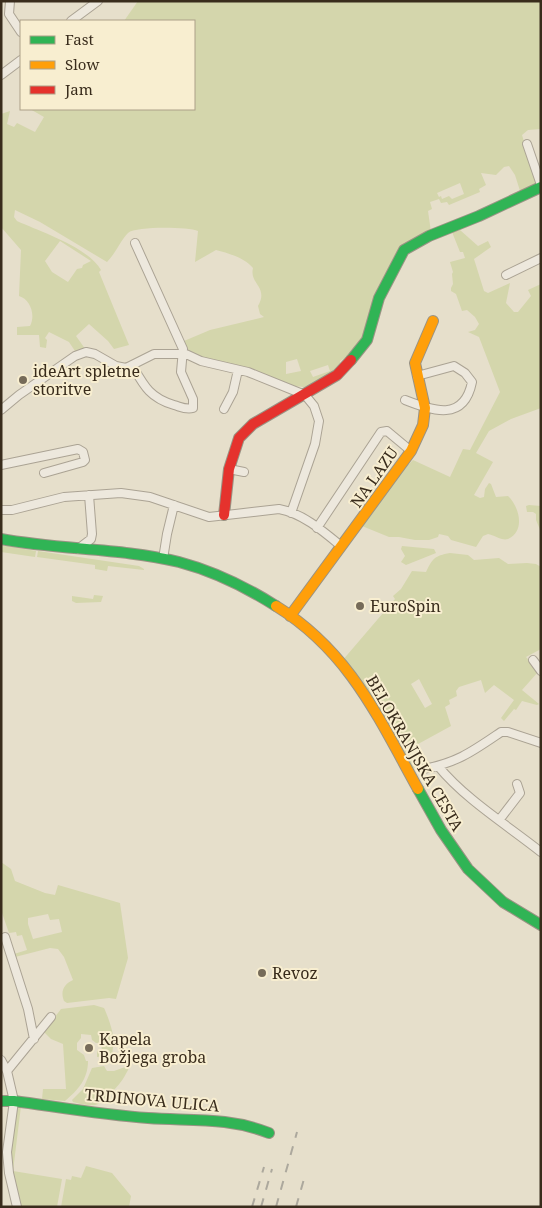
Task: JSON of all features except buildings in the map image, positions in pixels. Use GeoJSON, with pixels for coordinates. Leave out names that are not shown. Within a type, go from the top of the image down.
{"type":"FeatureCollection","features":[{"type":"Feature","properties":{"kind":"street"},"geometry":{"type":"LineString","coordinates":[[10,1],[9,14],[20,30]]}},
{"type":"Feature","properties":{"kind":"street"},"geometry":{"type":"LineString","coordinates":[[72,20],[98,1]]}},
{"type":"Feature","properties":{"kind":"street"},"geometry":{"type":"LineString","coordinates":[[1,75],[20,61]]}},
{"type":"Feature","properties":{"kind":"street"},"geometry":{"type":"LineString","coordinates":[[224,515],[229,469],[239,438],[253,424],[337,375],[367,340],[379,298],[404,250],[429,236],[479,216],[541,186],[527,144]]}},
{"type":"Feature","properties":{"kind":"street"},"geometry":{"type":"LineString","coordinates":[[132,365],[146,389],[154,396],[188,410],[193,408],[193,399],[181,372],[183,349],[180,340],[136,244]]}},
{"type":"Feature","properties":{"kind":"street"},"geometry":{"type":"LineString","coordinates":[[506,275],[541,258]]}},
{"type":"Feature","properties":{"kind":"street"},"geometry":{"type":"LineString","coordinates":[[411,451],[423,425],[425,408],[415,363],[434,321]]}},
{"type":"Feature","properties":{"kind":"street"},"geometry":{"type":"LineString","coordinates":[[1,410],[75,356],[86,352],[95,354],[116,366],[126,368],[154,354],[183,354],[191,355],[201,361],[248,372],[305,395],[314,406],[319,421],[314,444],[291,512]]}},
{"type":"Feature","properties":{"kind":"street"},"geometry":{"type":"LineString","coordinates":[[405,400],[439,411],[452,410],[466,399],[472,382],[465,373],[454,366],[417,376]]}},
{"type":"Feature","properties":{"kind":"street"},"geometry":{"type":"LineString","coordinates":[[224,409],[233,392],[238,370]]}},
{"type":"Feature","properties":{"kind":"street","name":"NA LAZU"},"geometry":{"type":"LineString","coordinates":[[290,616],[411,451],[387,431],[381,432],[317,528]]}},
{"type":"Feature","properties":{"kind":"street"},"geometry":{"type":"LineString","coordinates":[[1,465],[78,449],[83,452],[85,460],[83,462],[44,473]]}},
{"type":"Feature","properties":{"kind":"street"},"geometry":{"type":"LineString","coordinates":[[229,469],[244,472]]}},
{"type":"Feature","properties":{"kind":"street"},"geometry":{"type":"LineString","coordinates":[[1,510],[12,510],[64,497],[120,494],[150,497],[209,517],[272,509],[291,512],[317,528],[340,546]]}},
{"type":"Feature","properties":{"kind":"street"},"geometry":{"type":"LineString","coordinates":[[78,549],[91,539],[90,495]]}},
{"type":"Feature","properties":{"kind":"street"},"geometry":{"type":"LineString","coordinates":[[163,559],[174,505]]}},
{"type":"Feature","properties":{"kind":"street","name":"BELOKRANJSKA CESTA"},"geometry":{"type":"LineString","coordinates":[[1,539],[163,559],[187,565],[222,578],[290,616],[315,634],[353,676],[441,830],[468,869],[503,902],[541,925]]}},
{"type":"Feature","properties":{"kind":"street"},"geometry":{"type":"LineString","coordinates":[[533,660],[541,671]]}},
{"type":"Feature","properties":{"kind":"street"},"geometry":{"type":"LineString","coordinates":[[423,769],[464,757],[501,732],[508,732],[541,743]]}},
{"type":"Feature","properties":{"kind":"street"},"geometry":{"type":"LineString","coordinates":[[438,766],[452,782],[541,852]]}},
{"type":"Feature","properties":{"kind":"street"},"geometry":{"type":"LineString","coordinates":[[500,819],[520,793],[518,784]]}},
{"type":"Feature","properties":{"kind":"street"},"geometry":{"type":"LineString","coordinates":[[5,937],[28,1009],[34,1039]]}},
{"type":"Feature","properties":{"kind":"street"},"geometry":{"type":"LineString","coordinates":[[7,1071],[52,1017]]}},
{"type":"Feature","properties":{"kind":"street"},"geometry":{"type":"LineString","coordinates":[[1,1060],[7,1071],[14,1101],[7,1152],[9,1173],[17,1207]]}},
{"type":"Feature","properties":{"kind":"street","name":"TRDINOVA ULICA"},"geometry":{"type":"LineString","coordinates":[[1,1101],[14,1101],[147,1118],[204,1119],[251,1126],[269,1133]]}},
{"type":"Feature","properties":{"kind":"green space"},"geometry":{"type":"Polygon","coordinates":[[[138,1],[541,1],[541,129],[528,130],[522,135],[536,180],[535,184],[521,194],[515,175],[509,166],[504,167],[496,175],[481,173],[486,185],[479,189],[480,192],[449,205],[447,202],[441,203],[439,199],[430,202],[432,209],[428,211],[431,232],[416,238],[373,312],[357,351],[340,361],[340,369],[336,374],[306,387],[280,383],[226,367],[197,355],[187,348],[184,341],[210,330],[264,317],[260,314],[258,306],[261,294],[250,264],[236,256],[216,250],[195,262],[198,231],[162,228],[133,231],[125,236],[107,262],[40,222],[15,210],[14,217],[17,221],[75,247],[95,262],[101,270],[99,272],[129,345],[114,349],[89,324],[76,336],[86,350],[77,354],[69,342],[49,332],[45,338],[47,340],[46,348],[40,347],[39,335],[17,335],[17,327],[30,326],[32,312],[26,300],[19,296],[21,250],[1,227],[1,114],[10,111],[7,124],[14,127],[17,123],[35,132],[44,117],[32,110],[195,110],[195,20],[125,20],[138,1]],[[460,183],[437,193],[439,197],[441,196],[442,199],[449,196],[452,199],[464,194],[460,183]],[[60,241],[45,261],[52,272],[68,282],[77,269],[82,268],[83,265],[91,261],[60,241]],[[297,359],[286,362],[286,374],[301,371],[297,359]],[[328,365],[310,371],[313,377],[330,371],[328,365]]]}},
{"type":"Feature","properties":{"kind":"green space"},"geometry":{"type":"Polygon","coordinates":[[[460,230],[478,246],[488,241],[491,247],[474,259],[484,291],[488,293],[510,283],[506,303],[514,312],[518,312],[531,296],[528,290],[541,284],[541,408],[511,419],[489,431],[476,453],[493,462],[474,495],[480,498],[484,497],[485,489],[489,483],[491,484],[496,497],[508,496],[512,500],[518,512],[519,525],[514,535],[508,539],[488,534],[483,536],[476,547],[451,540],[448,536],[439,534],[438,537],[429,540],[415,540],[389,537],[362,526],[407,464],[413,460],[450,477],[463,449],[470,450],[500,392],[479,337],[468,332],[475,330],[479,324],[475,317],[467,310],[462,311],[456,294],[451,291],[453,272],[450,262],[465,258],[463,252],[460,252],[452,232],[460,230]]]}},
{"type":"Feature","properties":{"kind":"green space"},"geometry":{"type":"Polygon","coordinates":[[[526,506],[541,506],[541,532],[536,520],[536,514],[527,512],[526,506]]]}},
{"type":"Feature","properties":{"kind":"green space"},"geometry":{"type":"Polygon","coordinates":[[[1,545],[36,551],[35,557],[1,552],[1,545]]]}},
{"type":"Feature","properties":{"kind":"green space"},"geometry":{"type":"Polygon","coordinates":[[[402,546],[434,549],[436,553],[406,565],[401,562],[405,556],[401,549],[402,546]]]}},
{"type":"Feature","properties":{"kind":"green space"},"geometry":{"type":"Polygon","coordinates":[[[38,551],[139,566],[144,570],[108,566],[107,571],[95,569],[95,565],[37,557],[38,551]]]}},
{"type":"Feature","properties":{"kind":"green space"},"geometry":{"type":"Polygon","coordinates":[[[445,554],[468,555],[474,560],[499,558],[508,564],[527,563],[536,564],[541,567],[541,649],[526,657],[538,672],[522,690],[539,704],[522,701],[516,710],[514,709],[504,721],[501,718],[514,700],[494,685],[485,693],[481,680],[459,687],[456,691],[457,696],[449,700],[450,704],[445,707],[451,726],[409,749],[415,767],[410,771],[342,661],[395,599],[393,596],[401,589],[412,571],[426,572],[435,558],[445,554]],[[419,679],[411,684],[425,708],[432,704],[419,679]]]}},
{"type":"Feature","properties":{"kind":"green space"},"geometry":{"type":"Polygon","coordinates":[[[94,595],[103,596],[101,602],[76,603],[72,601],[72,596],[93,599],[94,595]]]}},
{"type":"Feature","properties":{"kind":"green space"},"geometry":{"type":"Polygon","coordinates":[[[1,862],[11,869],[15,881],[45,893],[55,895],[58,885],[120,903],[128,958],[116,999],[109,998],[67,1003],[64,1001],[62,994],[64,988],[73,980],[64,957],[58,949],[50,948],[15,957],[14,954],[27,950],[22,935],[17,936],[16,932],[9,933],[1,910],[1,862]],[[48,914],[28,918],[33,939],[62,932],[59,919],[50,920],[48,914]]]}},
{"type":"Feature","properties":{"kind":"green space"},"geometry":{"type":"Polygon","coordinates":[[[94,1005],[104,1008],[114,1039],[113,1055],[97,1057],[97,1051],[102,1050],[101,1043],[96,1043],[92,1040],[91,1035],[81,1034],[81,1038],[77,1043],[77,1050],[88,1061],[88,1067],[81,1084],[65,1101],[42,1099],[43,1089],[66,1089],[63,1044],[51,1039],[44,1032],[45,1030],[61,1009],[94,1005]]]}},
{"type":"Feature","properties":{"kind":"green space"},"geometry":{"type":"Polygon","coordinates":[[[104,1066],[107,1071],[114,1071],[128,1066],[129,1068],[119,1085],[100,1103],[87,1105],[73,1102],[72,1100],[83,1089],[92,1068],[104,1066]]]}},
{"type":"Feature","properties":{"kind":"green space"},"geometry":{"type":"Polygon","coordinates":[[[15,1106],[21,1106],[13,1171],[62,1179],[57,1207],[19,1207],[12,1180],[6,1177],[4,1158],[15,1106]]]}},
{"type":"Feature","properties":{"kind":"green space"},"geometry":{"type":"Polygon","coordinates":[[[86,1166],[112,1173],[131,1196],[129,1207],[61,1207],[66,1179],[71,1180],[72,1176],[81,1178],[86,1166]]]}},
{"type":"Feature","properties":{"kind":"railway"},"geometry":{"type":"LineString","coordinates":[[276,1207],[297,1132]]}},
{"type":"Feature","properties":{"kind":"railway"},"geometry":{"type":"LineString","coordinates":[[252,1207],[264,1167]]}},
{"type":"Feature","properties":{"kind":"railway"},"geometry":{"type":"LineString","coordinates":[[261,1207],[272,1169]]}},
{"type":"Feature","properties":{"kind":"railway"},"geometry":{"type":"LineString","coordinates":[[296,1207],[304,1179]]}},
{"type":"Feature","properties":{"kind":"traffic: fast"},"geometry":{"type":"LineString","coordinates":[[351,360],[367,340],[379,298],[404,250],[429,236],[479,216],[541,187]]}},
{"type":"Feature","properties":{"kind":"traffic: fast"},"geometry":{"type":"LineString","coordinates":[[1,539],[23,543],[113,551],[179,562],[229,580],[276,606]]}},
{"type":"Feature","properties":{"kind":"traffic: fast"},"geometry":{"type":"LineString","coordinates":[[418,789],[441,830],[468,869],[503,902],[541,925]]}},
{"type":"Feature","properties":{"kind":"traffic: fast"},"geometry":{"type":"LineString","coordinates":[[1,1101],[14,1101],[131,1117],[224,1122],[239,1124],[269,1133]]}},
{"type":"Feature","properties":{"kind":"traffic: slow"},"geometry":{"type":"LineString","coordinates":[[290,616],[411,451],[423,425],[425,408],[415,363],[433,321]]}},
{"type":"Feature","properties":{"kind":"traffic: slow"},"geometry":{"type":"LineString","coordinates":[[276,606],[323,643],[342,665],[375,711],[418,789]]}},
{"type":"Feature","properties":{"kind":"traffic: jam"},"geometry":{"type":"LineString","coordinates":[[224,515],[229,469],[239,438],[253,424],[337,375],[351,360]]}},
{"type":"Feature","properties":{"kind":"place","name":"ideArt spletne storitve"},"geometry":{"type":"Point","coordinates":[23,380]}},
{"type":"Feature","properties":{"kind":"place","name":"EuroSpin"},"geometry":{"type":"Point","coordinates":[360,606]}},
{"type":"Feature","properties":{"kind":"place","name":"Revoz"},"geometry":{"type":"Point","coordinates":[262,973]}},
{"type":"Feature","properties":{"kind":"place","name":"Kapela Božjega groba"},"geometry":{"type":"Point","coordinates":[89,1048]}}]}
